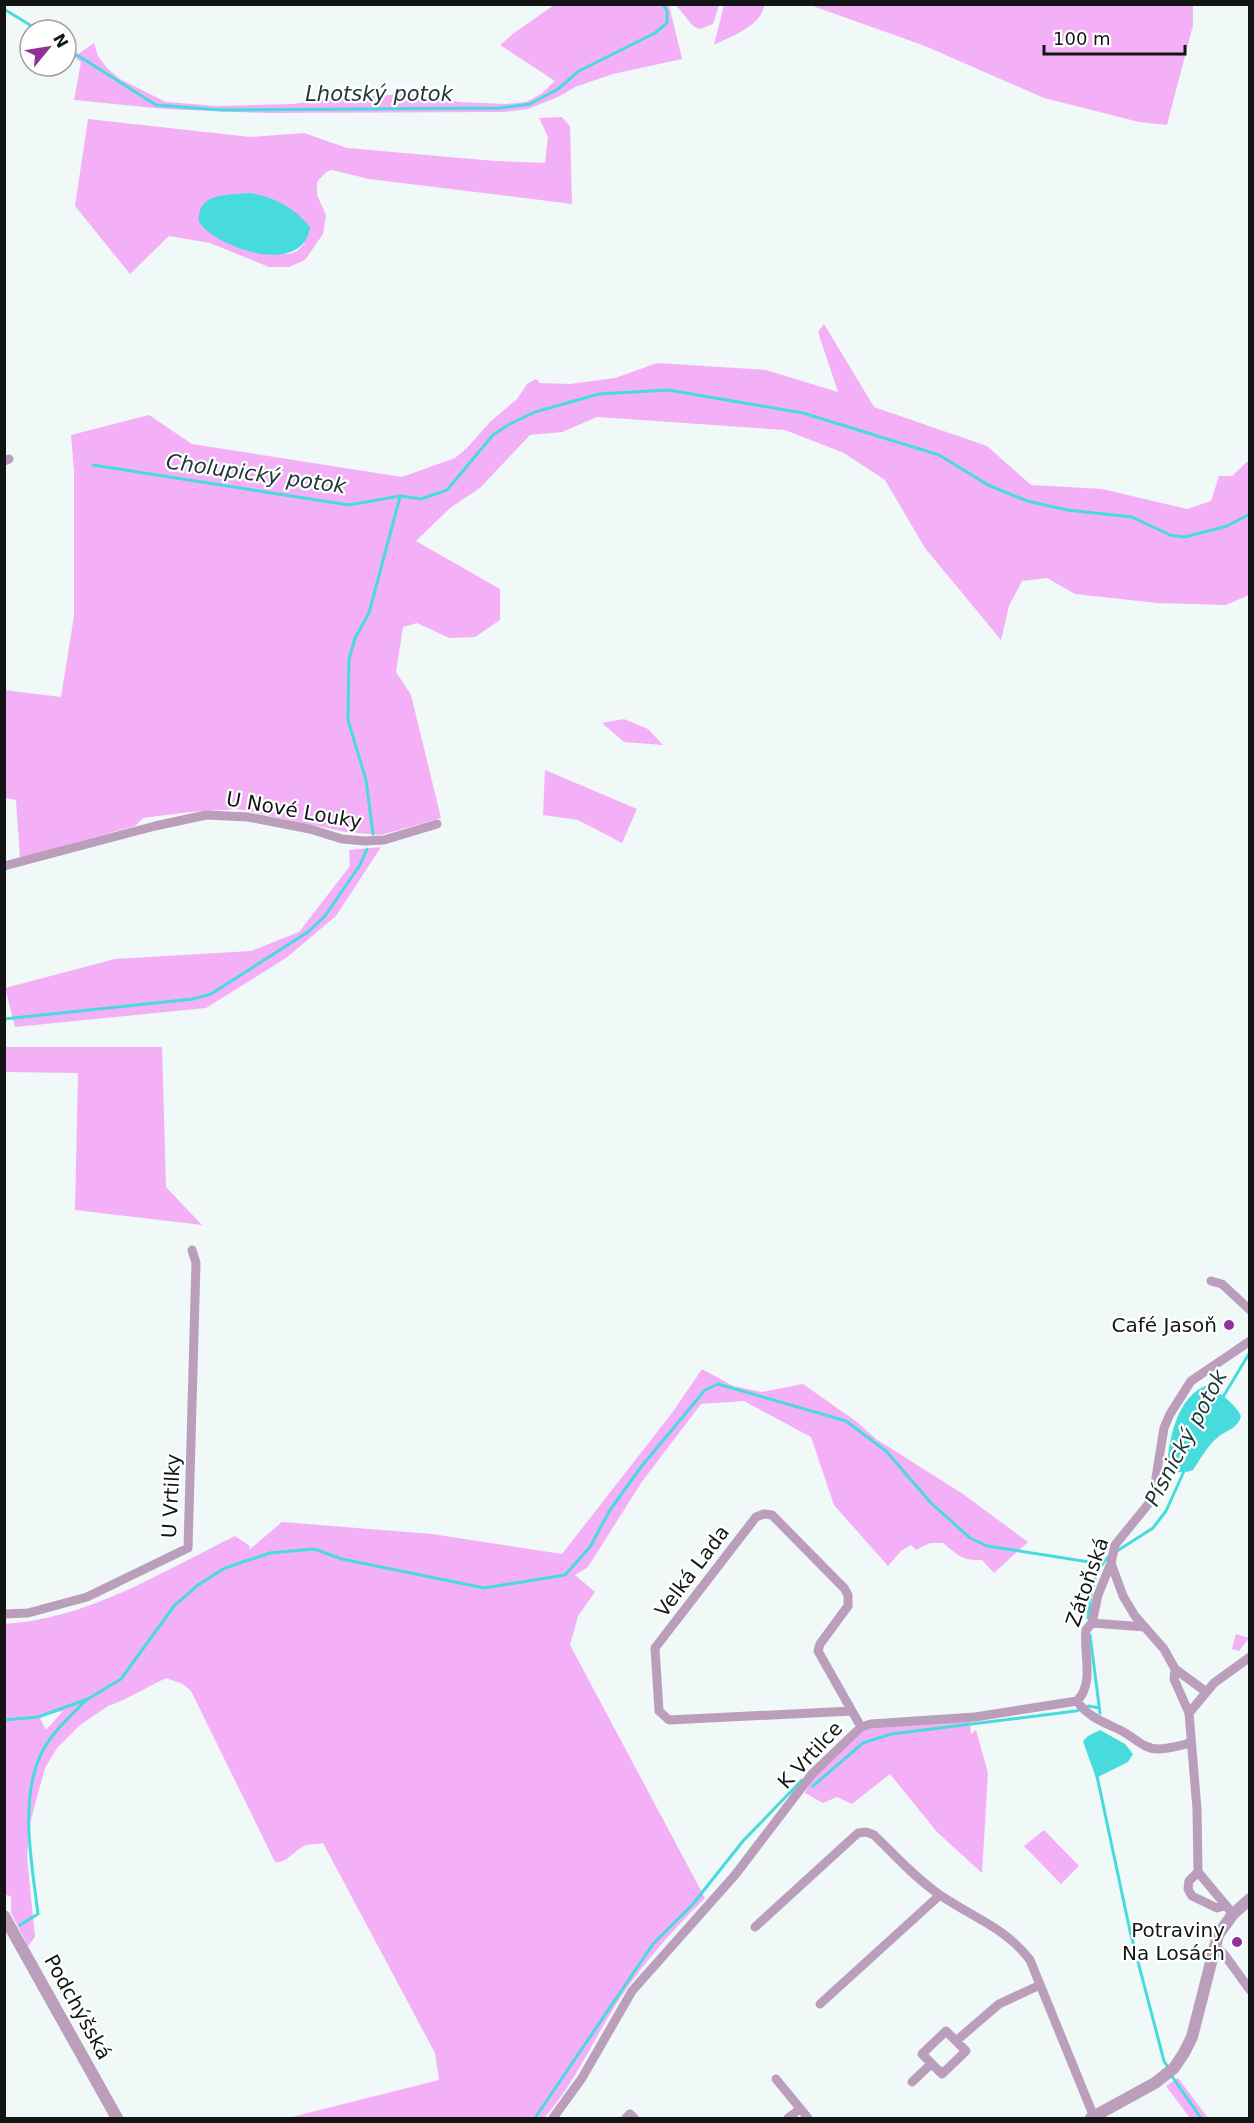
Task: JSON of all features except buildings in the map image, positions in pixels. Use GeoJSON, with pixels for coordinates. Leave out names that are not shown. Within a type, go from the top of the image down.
{"type":"FeatureCollection","features":[{"type":"Feature","properties":{"kind":"street","name":"U Nové Louky"},"geometry":{"type":"LineString","coordinates":[[4,866],[155,826],[206,815],[248,817],[342,839],[364,841],[384,840],[437,824]]}},
{"type":"Feature","properties":{"kind":"street","name":"U Vrtilky"},"geometry":{"type":"LineString","coordinates":[[4,1614],[28,1613],[87,1597],[188,1548],[196,1263],[192,1250]]}},
{"type":"Feature","properties":{"kind":"street"},"geometry":{"type":"LineString","coordinates":[[1211,1281],[1222,1284],[1250,1310]]}},
{"type":"Feature","properties":{"kind":"street","name":"Zátoňská"},"geometry":{"type":"LineString","coordinates":[[1081,1706],[1081,1697],[1086,1686],[1086,1630],[1092,1623],[1101,1586],[1123,1534],[1153,1496],[1164,1428],[1170,1414],[1191,1381],[1250,1341]]}},
{"type":"Feature","properties":{"kind":"street","name":"Velká Lada"},"geometry":{"type":"LineString","coordinates":[[852,1711],[669,1720],[659,1711],[655,1648],[756,1518],[764,1514],[772,1515],[844,1588],[848,1595],[848,1606],[820,1644],[818,1651],[852,1711],[861,1727]]}},
{"type":"Feature","properties":{"kind":"street"},"geometry":{"type":"LineString","coordinates":[[1112,1556],[1123,1596],[1145,1627],[1164,1648],[1175,1669],[1205,1691]]}},
{"type":"Feature","properties":{"kind":"street"},"geometry":{"type":"LineString","coordinates":[[1092,1623],[1145,1627]]}},
{"type":"Feature","properties":{"kind":"street"},"geometry":{"type":"LineString","coordinates":[[1189,1713],[1205,1691],[1250,1657]]}},
{"type":"Feature","properties":{"kind":"street"},"geometry":{"type":"LineString","coordinates":[[1175,1669],[1174,1679],[1189,1713],[1197,1809],[1198,1872],[1229,1910]]}},
{"type":"Feature","properties":{"kind":"street"},"geometry":{"type":"LineString","coordinates":[[1081,1706],[1098,1720],[1122,1731],[1145,1746],[1158,1749],[1191,1743]]}},
{"type":"Feature","properties":{"kind":"street","name":"K Vrtilce"},"geometry":{"type":"LineString","coordinates":[[553,2118],[582,2078],[632,1991],[735,1875],[812,1774],[861,1727],[871,1724],[975,1717],[1081,1706]]}},
{"type":"Feature","properties":{"kind":"street"},"geometry":{"type":"LineString","coordinates":[[755,1927],[858,1833],[866,1832],[874,1835],[924,1883],[1018,1944],[1030,1960],[1092,2118],[1170,2071],[1184,2054],[1192,2037],[1214,1947],[1229,1910]]}},
{"type":"Feature","properties":{"kind":"street"},"geometry":{"type":"LineString","coordinates":[[1198,1872],[1189,1881],[1188,1889],[1192,1896],[1217,1908],[1229,1910],[1250,1899]]}},
{"type":"Feature","properties":{"kind":"street"},"geometry":{"type":"LineString","coordinates":[[820,2004],[940,1895]]}},
{"type":"Feature","properties":{"kind":"street","name":"Podchýšská"},"geometry":{"type":"LineString","coordinates":[[4,1916],[117,2118]]}},
{"type":"Feature","properties":{"kind":"street"},"geometry":{"type":"LineString","coordinates":[[1214,1947],[1224,1954],[1250,1990]]}},
{"type":"Feature","properties":{"kind":"street"},"geometry":{"type":"LineString","coordinates":[[956,2041],[999,2004],[1040,1985]]}},
{"type":"Feature","properties":{"kind":"street"},"geometry":{"type":"LineString","coordinates":[[946,2031],[966,2051],[942,2074],[931,2064],[922,2054],[946,2031]]}},
{"type":"Feature","properties":{"kind":"street"},"geometry":{"type":"LineString","coordinates":[[912,2082],[931,2064]]}},
{"type":"Feature","properties":{"kind":"street"},"geometry":{"type":"LineString","coordinates":[[776,2079],[807,2118]]}},
{"type":"Feature","properties":{"kind":"street"},"geometry":{"type":"LineString","coordinates":[[788,2118],[800,2109]]}},
{"type":"Feature","properties":{"kind":"shaded area"},"geometry":{"type":"Polygon","coordinates":[[[554,5],[669,5],[682,59],[613,74],[575,87],[528,109],[503,112],[264,113],[165,109],[74,100],[81,62],[78,60],[78,54],[94,43],[98,56],[120,79],[166,102],[217,106],[294,104],[324,99],[405,94],[460,102],[504,104],[526,102],[541,94],[555,81],[500,45],[554,5]]]}},
{"type":"Feature","properties":{"kind":"shaded area"},"geometry":{"type":"Polygon","coordinates":[[[676,5],[719,5],[713,24],[700,29],[693,26],[676,5]]]}},
{"type":"Feature","properties":{"kind":"shaded area"},"geometry":{"type":"Polygon","coordinates":[[[724,5],[764,5],[758,19],[752,25],[714,45],[724,5]]]}},
{"type":"Feature","properties":{"kind":"shaded area"},"geometry":{"type":"Polygon","coordinates":[[[810,5],[1193,5],[1193,25],[1167,125],[1139,122],[1044,98],[925,46],[810,5]]]}},
{"type":"Feature","properties":{"kind":"shaded area"},"geometry":{"type":"Polygon","coordinates":[[[562,117],[570,126],[572,204],[369,179],[332,170],[326,172],[317,182],[317,195],[326,215],[323,234],[305,260],[289,267],[269,267],[210,243],[169,236],[130,274],[75,206],[88,119],[250,137],[304,133],[347,148],[545,163],[548,137],[539,118],[562,117]],[[214,235],[246,251],[289,254],[297,251],[305,243],[214,235]]]}},
{"type":"Feature","properties":{"kind":"shaded area"},"geometry":{"type":"Polygon","coordinates":[[[824,324],[874,407],[987,446],[1031,485],[1102,489],[1187,509],[1211,501],[1219,476],[1232,476],[1248,461],[1249,450],[1249,595],[1226,605],[1157,603],[1075,594],[1047,578],[1022,581],[1009,606],[1001,640],[925,548],[885,480],[844,453],[785,430],[597,417],[562,432],[530,435],[480,488],[450,508],[416,541],[500,589],[500,620],[475,637],[449,638],[417,623],[403,627],[396,672],[411,695],[441,818],[381,835],[346,832],[238,809],[190,812],[143,818],[135,826],[20,858],[16,800],[5,798],[5,690],[61,697],[74,616],[74,472],[71,435],[149,415],[192,444],[402,477],[455,458],[491,421],[517,399],[527,384],[536,379],[540,383],[570,384],[615,378],[657,363],[766,370],[838,392],[818,332],[824,324]]]}},
{"type":"Feature","properties":{"kind":"shaded area"},"geometry":{"type":"Polygon","coordinates":[[[624,719],[648,729],[663,745],[624,742],[602,723],[624,719]]]}},
{"type":"Feature","properties":{"kind":"shaded area"},"geometry":{"type":"Polygon","coordinates":[[[545,770],[637,809],[622,843],[578,820],[543,815],[545,770]]]}},
{"type":"Feature","properties":{"kind":"shaded area"},"geometry":{"type":"Polygon","coordinates":[[[381,847],[336,916],[286,958],[206,1008],[15,1027],[5,988],[115,959],[251,951],[299,932],[350,866],[349,850],[381,847]]]}},
{"type":"Feature","properties":{"kind":"shaded area"},"geometry":{"type":"Polygon","coordinates":[[[5,1047],[162,1047],[166,1187],[202,1225],[75,1210],[78,1073],[5,1072],[5,1047]]]}},
{"type":"Feature","properties":{"kind":"shaded area"},"geometry":{"type":"Polygon","coordinates":[[[702,1369],[733,1386],[762,1392],[803,1384],[857,1422],[876,1439],[963,1494],[1028,1542],[994,1573],[982,1560],[965,1558],[943,1543],[930,1543],[916,1550],[911,1545],[901,1551],[888,1566],[834,1505],[811,1437],[744,1401],[701,1404],[641,1483],[588,1567],[575,1575],[595,1592],[578,1616],[570,1645],[705,1898],[630,1984],[571,2082],[544,2118],[288,2118],[439,2080],[435,2053],[323,1843],[306,1845],[286,1859],[275,1862],[191,1691],[183,1684],[166,1678],[108,1706],[80,1725],[57,1748],[45,1768],[30,1823],[27,1857],[35,1937],[28,1946],[11,1913],[11,1896],[5,1895],[5,1624],[65,1613],[95,1603],[123,1592],[235,1536],[250,1546],[249,1550],[282,1522],[432,1534],[562,1554],[672,1413],[702,1369]],[[63,1711],[36,1717],[40,1718],[46,1730],[63,1711]]]}},
{"type":"Feature","properties":{"kind":"shaded area"},"geometry":{"type":"Polygon","coordinates":[[[1236,1634],[1249,1638],[1239,1651],[1232,1649],[1236,1634]]]}},
{"type":"Feature","properties":{"kind":"shaded area"},"geometry":{"type":"Polygon","coordinates":[[[970,1721],[971,1734],[976,1730],[988,1773],[982,1873],[937,1832],[890,1774],[852,1804],[837,1797],[823,1803],[805,1793],[812,1779],[865,1729],[970,1721]]]}},
{"type":"Feature","properties":{"kind":"shaded area"},"geometry":{"type":"Polygon","coordinates":[[[1044,1830],[1079,1866],[1061,1884],[1024,1846],[1044,1830]]]}},
{"type":"Feature","properties":{"kind":"shaded area"},"geometry":{"type":"Polygon","coordinates":[[[1178,2078],[1208,2118],[1190,2118],[1166,2086],[1178,2078]]]}},
{"type":"Feature","properties":{"kind":"water"},"geometry":{"type":"Polygon","coordinates":[[[250,193],[267,197],[298,214],[310,227],[304,242],[292,251],[276,255],[258,253],[223,241],[208,232],[199,222],[199,212],[208,200],[224,195],[250,193]]]}},
{"type":"Feature","properties":{"kind":"water"},"geometry":{"type":"Polygon","coordinates":[[[1208,1385],[1235,1407],[1241,1416],[1234,1427],[1213,1441],[1193,1470],[1173,1472],[1167,1470],[1169,1446],[1176,1420],[1189,1398],[1197,1390],[1208,1385]]]}},
{"type":"Feature","properties":{"kind":"water"},"geometry":{"type":"Polygon","coordinates":[[[1100,1730],[1125,1744],[1133,1754],[1128,1762],[1096,1778],[1083,1741],[1100,1730]]]}},
{"type":"Feature","properties":{"kind":"waterway","name":"Lhotský potok"},"geometry":{"type":"LineString","coordinates":[[78,56],[156,105],[221,110],[501,108],[530,104],[558,89],[579,71],[655,33],[667,23],[667,11],[663,4]]}},
{"type":"Feature","properties":{"kind":"waterway","name":"Lhotský potok"},"geometry":{"type":"LineString","coordinates":[[4,9],[19,18]]}},
{"type":"Feature","properties":{"kind":"waterway","name":"Cholupický potok"},"geometry":{"type":"LineString","coordinates":[[93,465],[349,505],[400,496],[421,499],[447,490],[493,435],[535,412],[599,394],[668,390],[803,413],[939,455],[988,485],[1027,501],[1067,510],[1132,517],[1170,535],[1185,537],[1227,526],[1250,514]]}},
{"type":"Feature","properties":{"kind":"waterway"},"geometry":{"type":"LineString","coordinates":[[373,834],[366,780],[348,720],[349,659],[355,638],[369,613],[400,497]]}},
{"type":"Feature","properties":{"kind":"waterway"},"geometry":{"type":"LineString","coordinates":[[4,1019],[193,999],[211,994],[308,932],[325,916],[360,865],[367,849]]}},
{"type":"Feature","properties":{"kind":"waterway","name":"Písnický potok"},"geometry":{"type":"LineString","coordinates":[[1223,1397],[1250,1352]]}},
{"type":"Feature","properties":{"kind":"waterway"},"geometry":{"type":"LineString","coordinates":[[4,1720],[38,1717],[88,1699],[121,1679],[174,1606],[198,1585],[225,1568],[270,1553],[314,1549],[342,1559],[484,1588],[565,1575],[590,1547],[610,1510],[641,1467],[705,1390],[718,1384],[846,1421],[886,1451],[931,1503],[970,1538],[987,1546],[1102,1564]]}},
{"type":"Feature","properties":{"kind":"waterway","name":"Písnický potok"},"geometry":{"type":"LineString","coordinates":[[1117,1551],[1153,1528],[1166,1511],[1185,1469]]}},
{"type":"Feature","properties":{"kind":"waterway","name":"Písnický potok"},"geometry":{"type":"LineString","coordinates":[[1088,1618],[1091,1593],[1096,1577],[1109,1556]]}},
{"type":"Feature","properties":{"kind":"waterway","name":"Písnický potok"},"geometry":{"type":"LineString","coordinates":[[1090,1635],[1100,1713]]}},
{"type":"Feature","properties":{"kind":"waterway"},"geometry":{"type":"LineString","coordinates":[[20,1925],[38,1914],[29,1833],[30,1792],[34,1772],[50,1740],[85,1701]]}},
{"type":"Feature","properties":{"kind":"waterway"},"geometry":{"type":"LineString","coordinates":[[813,1786],[863,1743],[891,1734],[1076,1711],[1089,1706],[1099,1708]]}},
{"type":"Feature","properties":{"kind":"waterway","name":"Písnický potok"},"geometry":{"type":"LineString","coordinates":[[1097,1776],[1130,1931],[1164,2061],[1169,2069]]}},
{"type":"Feature","properties":{"kind":"waterway"},"geometry":{"type":"LineString","coordinates":[[535,2118],[653,1944],[693,1904],[743,1841],[802,1780]]}},
{"type":"Feature","properties":{"kind":"waterway","name":"Písnický potok"},"geometry":{"type":"LineString","coordinates":[[1171,2075],[1201,2118]]}},
{"type":"Feature","properties":{"kind":"place","name":"Café Jasoň"},"geometry":{"type":"Point","coordinates":[1229,1325]}},
{"type":"Feature","properties":{"kind":"place","name":"Potraviny Na Losách"},"geometry":{"type":"Point","coordinates":[1237,1942]}}]}
